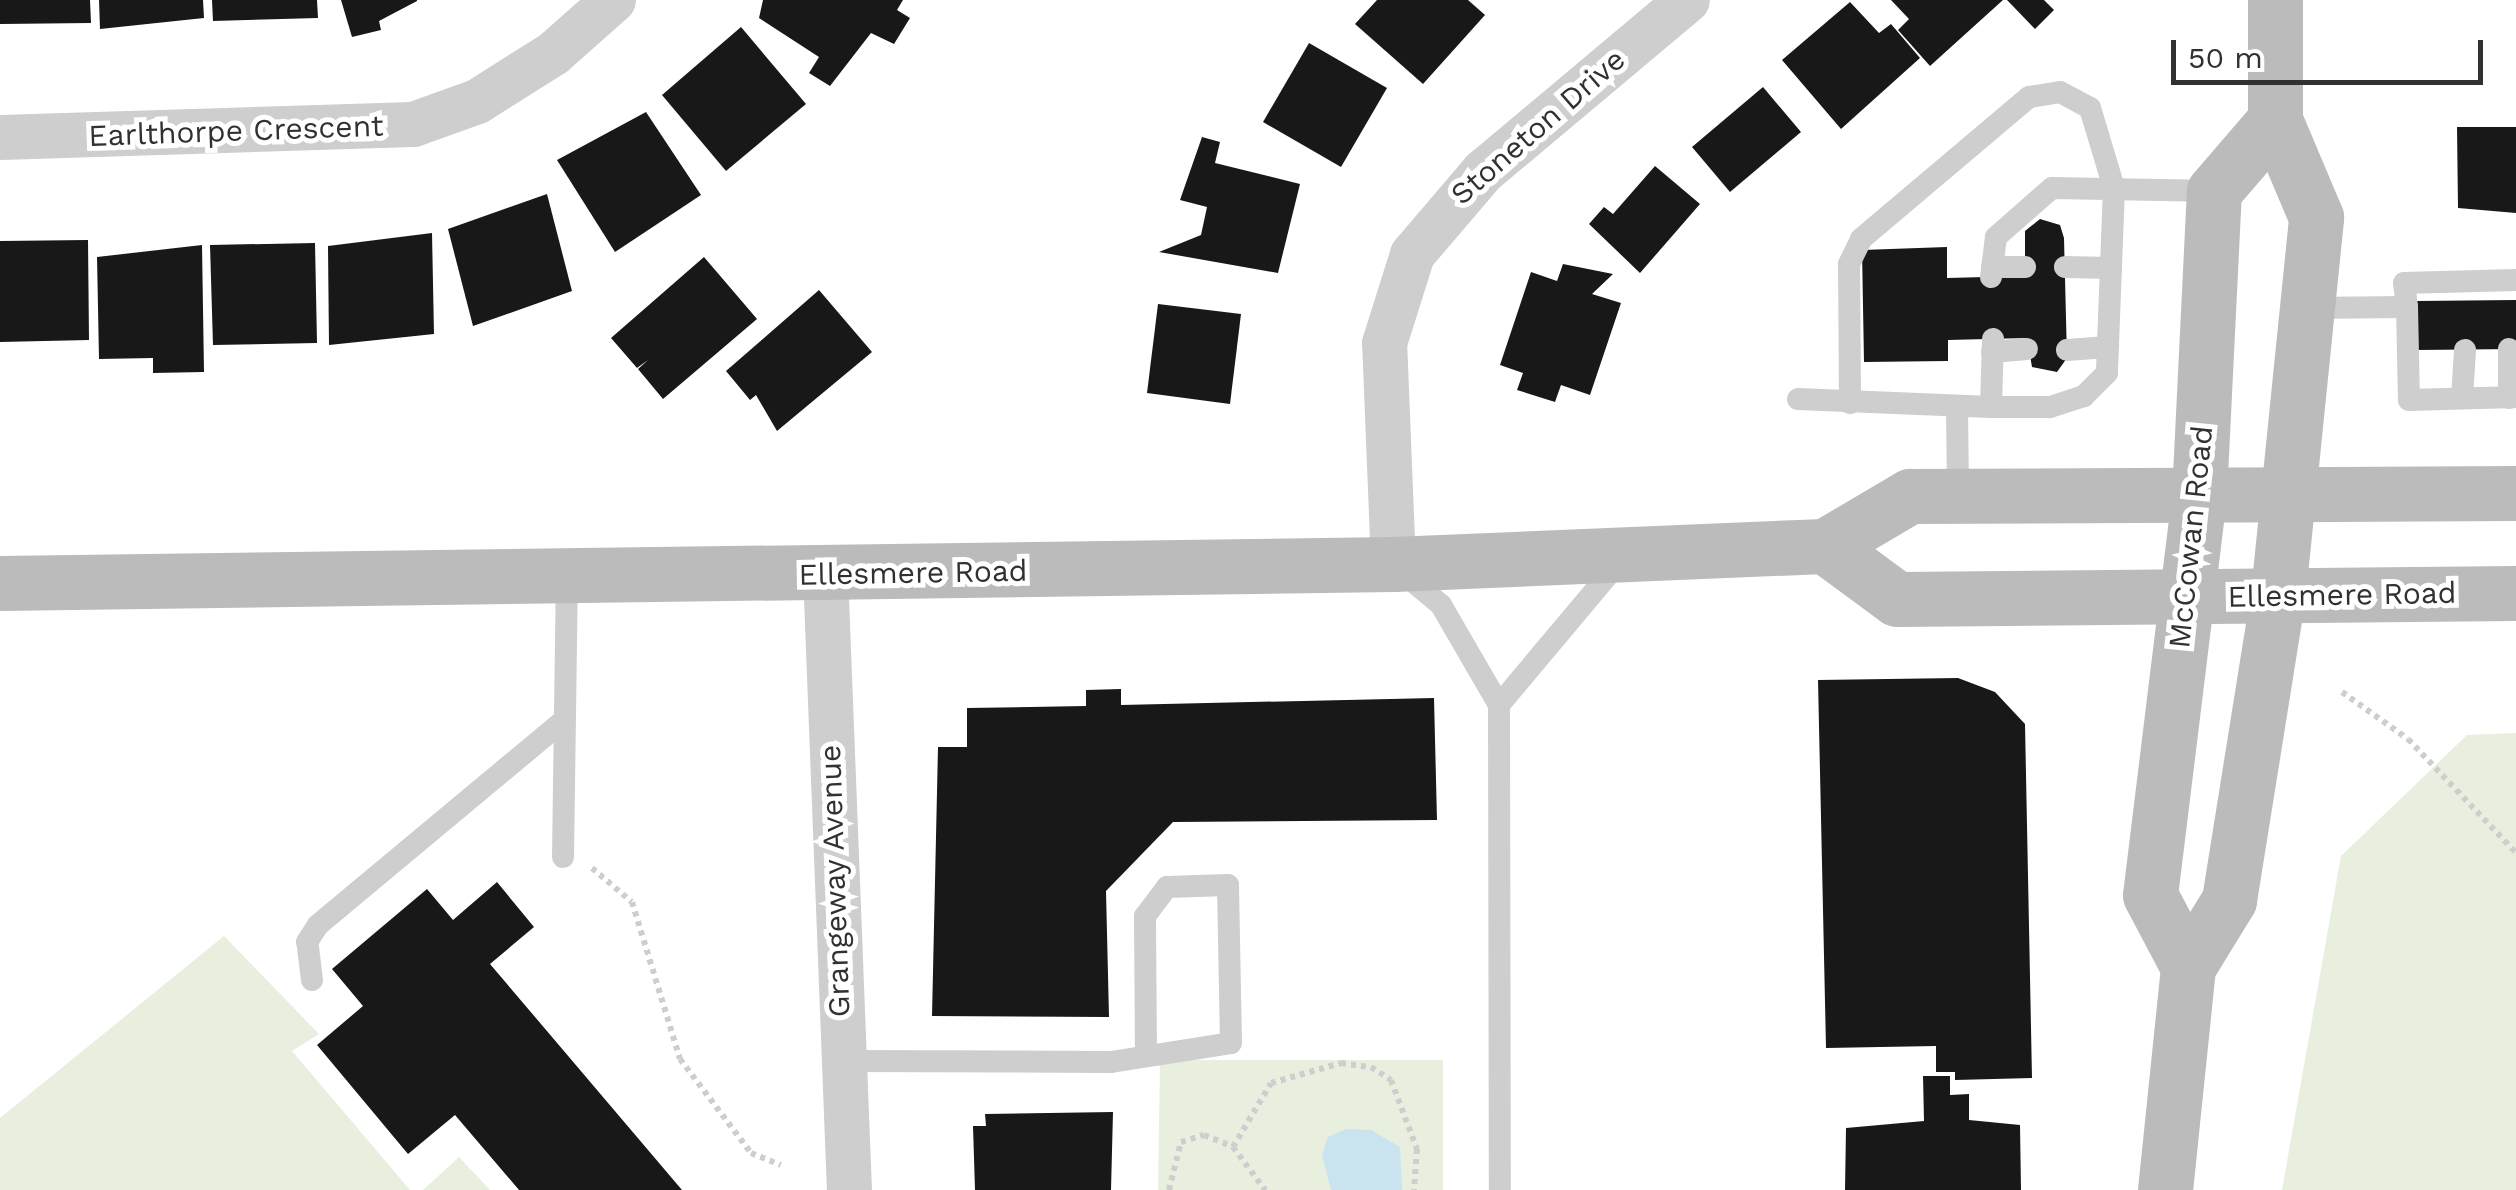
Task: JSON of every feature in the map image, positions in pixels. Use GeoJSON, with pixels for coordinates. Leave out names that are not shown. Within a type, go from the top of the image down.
{"type":"FeatureCollection","features":[{"type":"Feature","properties":{"kind":"main road"},"geometry":{"type":"LineString","coordinates":[[2165,1190],[2188,967],[2229,900],[2278,594],[2316,217],[2274,120],[2275,0]]}},
{"type":"Feature","properties":{"kind":"main road"},"geometry":{"type":"LineString","coordinates":[[2214,191],[2274,120]]}},
{"type":"Feature","properties":{"kind":"main road","name":"McCowan Road"},"geometry":{"type":"LineString","coordinates":[[2188,967],[2150,895],[2199,496],[2214,191]]}},
{"type":"Feature","properties":{"kind":"main road","name":"Ellesmere Road"},"geometry":{"type":"LineString","coordinates":[[0,584],[1392,564],[1826,546],[1910,496],[2516,492]]}},
{"type":"Feature","properties":{"kind":"main road","name":"Ellesmere Road"},"geometry":{"type":"LineString","coordinates":[[1826,546],[1897,599],[2516,593]]}},
{"type":"Feature","properties":{"kind":"street","name":"Earlthorpe Crescent"},"geometry":{"type":"LineString","coordinates":[[0,137],[413,124],[492,91],[614,0]]}},
{"type":"Feature","properties":{"kind":"street","name":"Stoneton Drive"},"geometry":{"type":"LineString","coordinates":[[1392,564],[1384,343],[1412,254],[1483,171],[1687,0]]}},
{"type":"Feature","properties":{"kind":"street","name":"Grangeway Avenue"},"geometry":{"type":"LineString","coordinates":[[825,572],[849,1190]]}},
{"type":"Feature","properties":{"kind":"lane"},"geometry":{"type":"LineString","coordinates":[[1798,399],[1850,403],[1956,408],[2050,407],[2084,396],[2107,373],[2114,188],[2090,108],[2060,92],[2028,97],[1953,156],[1861,239],[1849,264],[1850,403]]}},
{"type":"Feature","properties":{"kind":"lane"},"geometry":{"type":"LineString","coordinates":[[2025,267],[1992,272],[1996,238],[2039,197],[2114,188],[2214,191]]}},
{"type":"Feature","properties":{"kind":"lane"},"geometry":{"type":"LineString","coordinates":[[2065,267],[2111,268]]}},
{"type":"Feature","properties":{"kind":"lane"},"geometry":{"type":"LineString","coordinates":[[2509,350],[2513,398],[2409,400],[2404,283],[2466,291],[2512,287]]}},
{"type":"Feature","properties":{"kind":"lane"},"geometry":{"type":"LineString","coordinates":[[2307,308],[2407,307]]}},
{"type":"Feature","properties":{"kind":"lane"},"geometry":{"type":"LineString","coordinates":[[1991,407],[1993,346],[2027,349]]}},
{"type":"Feature","properties":{"kind":"lane"},"geometry":{"type":"LineString","coordinates":[[2067,350],[2108,347]]}},
{"type":"Feature","properties":{"kind":"lane"},"geometry":{"type":"LineString","coordinates":[[2462,398],[2465,350]]}},
{"type":"Feature","properties":{"kind":"lane"},"geometry":{"type":"LineString","coordinates":[[1956,408],[1958,496]]}},
{"type":"Feature","properties":{"kind":"lane"},"geometry":{"type":"LineString","coordinates":[[1499,705],[1627,554]]}},
{"type":"Feature","properties":{"kind":"lane"},"geometry":{"type":"LineString","coordinates":[[1392,564],[1441,605],[1499,705],[1500,1190]]}},
{"type":"Feature","properties":{"kind":"lane"},"geometry":{"type":"LineString","coordinates":[[563,856],[562,722],[568,578]]}},
{"type":"Feature","properties":{"kind":"lane"},"geometry":{"type":"LineString","coordinates":[[312,980],[307,942],[318,924],[562,722]]}},
{"type":"Feature","properties":{"kind":"lane"},"geometry":{"type":"LineString","coordinates":[[842,1061],[1112,1062],[1146,1050],[1231,1043],[1228,885],[1167,886],[1145,916],[1146,1050]]}},
{"type":"Feature","properties":{"kind":"path"},"geometry":{"type":"LineString","coordinates":[[2342,692],[2408,740],[2516,852]]}},
{"type":"Feature","properties":{"kind":"path"},"geometry":{"type":"LineString","coordinates":[[563,856],[595,869],[632,902],[680,1058],[751,1153],[780,1165]]}},
{"type":"Feature","properties":{"kind":"path"},"geometry":{"type":"LineString","coordinates":[[1233,1146],[1271,1082],[1341,1063],[1372,1067],[1391,1080],[1417,1149],[1414,1190]]}},
{"type":"Feature","properties":{"kind":"path"},"geometry":{"type":"LineString","coordinates":[[1169,1190],[1182,1142],[1204,1135],[1233,1146],[1265,1190]]}},
{"type":"Feature","properties":{"kind":"green space"},"geometry":{"type":"Polygon","coordinates":[[[2516,733],[2516,1190],[2282,1190],[2341,856],[2467,735],[2516,733]]]}},
{"type":"Feature","properties":{"kind":"green space"},"geometry":{"type":"Polygon","coordinates":[[[224,936],[319,1034],[292,1051],[410,1190],[0,1190],[0,1118],[224,936]]]}},
{"type":"Feature","properties":{"kind":"green space"},"geometry":{"type":"Polygon","coordinates":[[[1160,1060],[1443,1060],[1443,1190],[1158,1190],[1160,1060]]]}},
{"type":"Feature","properties":{"kind":"green space"},"geometry":{"type":"Polygon","coordinates":[[[459,1157],[490,1190],[423,1190],[459,1157]]]}},
{"type":"Feature","properties":{"kind":"water"},"geometry":{"type":"Polygon","coordinates":[[[1346,1129],[1371,1130],[1400,1147],[1402,1190],[1331,1190],[1322,1155],[1328,1137],[1346,1129]]]}},
{"type":"Feature","properties":{"kind":"building"},"geometry":{"type":"Polygon","coordinates":[[[0,0],[90,0],[91,23],[0,24],[0,0]]]}},
{"type":"Feature","properties":{"kind":"building"},"geometry":{"type":"Polygon","coordinates":[[[99,0],[203,0],[204,18],[100,29],[99,0]]]}},
{"type":"Feature","properties":{"kind":"building"},"geometry":{"type":"Polygon","coordinates":[[[212,0],[317,0],[318,18],[213,21],[212,0]]]}},
{"type":"Feature","properties":{"kind":"building"},"geometry":{"type":"Polygon","coordinates":[[[341,0],[417,1],[379,21],[381,30],[352,37],[341,0]]]}},
{"type":"Feature","properties":{"kind":"building"},"geometry":{"type":"Polygon","coordinates":[[[763,0],[903,0],[897,10],[910,18],[894,44],[871,33],[830,86],[809,73],[819,57],[759,18],[763,0]]]}},
{"type":"Feature","properties":{"kind":"building"},"geometry":{"type":"Polygon","coordinates":[[[1377,0],[1468,0],[1485,15],[1423,84],[1355,24],[1377,0]]]}},
{"type":"Feature","properties":{"kind":"building"},"geometry":{"type":"Polygon","coordinates":[[[1891,0],[2003,0],[1930,66],[1898,30],[1909,19],[1891,0]]]}},
{"type":"Feature","properties":{"kind":"building"},"geometry":{"type":"Polygon","coordinates":[[[2007,0],[2044,0],[2054,10],[2035,29],[2007,0]]]}},
{"type":"Feature","properties":{"kind":"building"},"geometry":{"type":"Polygon","coordinates":[[[1850,2],[1879,33],[1891,24],[1920,58],[1841,129],[1782,60],[1850,2]]]}},
{"type":"Feature","properties":{"kind":"building"},"geometry":{"type":"Polygon","coordinates":[[[741,27],[806,104],[726,171],[662,95],[741,27]]]}},
{"type":"Feature","properties":{"kind":"building"},"geometry":{"type":"Polygon","coordinates":[[[1309,43],[1387,88],[1341,167],[1263,122],[1309,43]]]}},
{"type":"Feature","properties":{"kind":"building"},"geometry":{"type":"Polygon","coordinates":[[[1763,87],[1801,132],[1730,192],[1692,147],[1763,87]]]}},
{"type":"Feature","properties":{"kind":"building"},"geometry":{"type":"Polygon","coordinates":[[[646,112],[701,195],[615,252],[557,160],[646,112]]]}},
{"type":"Feature","properties":{"kind":"building"},"geometry":{"type":"Polygon","coordinates":[[[2457,127],[2516,127],[2516,213],[2458,208],[2457,127]]]}},
{"type":"Feature","properties":{"kind":"building"},"geometry":{"type":"Polygon","coordinates":[[[1202,137],[1220,142],[1215,163],[1300,184],[1278,273],[1159,252],[1201,235],[1207,207],[1180,200],[1202,137]]]}},
{"type":"Feature","properties":{"kind":"building"},"geometry":{"type":"Polygon","coordinates":[[[1655,166],[1700,204],[1640,273],[1589,224],[1604,207],[1613,214],[1655,166]]]}},
{"type":"Feature","properties":{"kind":"building"},"geometry":{"type":"Polygon","coordinates":[[[547,194],[572,291],[473,326],[448,229],[547,194]]]}},
{"type":"Feature","properties":{"kind":"building"},"geometry":{"type":"Polygon","coordinates":[[[2040,219],[2060,225],[2064,238],[2067,358],[2057,372],[2032,367],[2027,338],[1948,340],[1948,361],[1864,362],[1862,250],[1947,247],[1947,278],[2025,276],[2025,231],[2040,219]]]}},
{"type":"Feature","properties":{"kind":"building"},"geometry":{"type":"Polygon","coordinates":[[[432,233],[434,334],[329,345],[328,246],[432,233]]]}},
{"type":"Feature","properties":{"kind":"building"},"geometry":{"type":"Polygon","coordinates":[[[88,240],[89,340],[0,342],[0,241],[88,240]]]}},
{"type":"Feature","properties":{"kind":"building"},"geometry":{"type":"Polygon","coordinates":[[[315,243],[317,343],[213,345],[210,245],[315,243]]]}},
{"type":"Feature","properties":{"kind":"building"},"geometry":{"type":"Polygon","coordinates":[[[202,245],[204,372],[153,373],[153,358],[99,359],[97,257],[202,245]]]}},
{"type":"Feature","properties":{"kind":"building"},"geometry":{"type":"Polygon","coordinates":[[[704,257],[757,319],[663,399],[638,369],[648,360],[637,368],[611,338],[704,257]]]}},
{"type":"Feature","properties":{"kind":"building"},"geometry":{"type":"Polygon","coordinates":[[[1563,264],[1613,274],[1592,294],[1621,303],[1590,395],[1561,385],[1555,402],[1517,390],[1523,373],[1500,365],[1531,272],[1557,281],[1563,264]]]}},
{"type":"Feature","properties":{"kind":"building"},"geometry":{"type":"Polygon","coordinates":[[[819,290],[872,352],[777,431],[756,395],[750,400],[726,371],[819,290]]]}},
{"type":"Feature","properties":{"kind":"building"},"geometry":{"type":"Polygon","coordinates":[[[2516,300],[2516,349],[2417,350],[2417,301],[2516,300]]]}},
{"type":"Feature","properties":{"kind":"building"},"geometry":{"type":"Polygon","coordinates":[[[1158,304],[1241,314],[1230,404],[1147,393],[1158,304]]]}},
{"type":"Feature","properties":{"kind":"building"},"geometry":{"type":"Polygon","coordinates":[[[1958,678],[1995,692],[2025,724],[2032,1078],[1955,1080],[1955,1072],[1936,1072],[1936,1046],[1826,1048],[1818,680],[1958,678]]]}},
{"type":"Feature","properties":{"kind":"building"},"geometry":{"type":"Polygon","coordinates":[[[1121,689],[1121,705],[1434,698],[1437,820],[1173,822],[1106,891],[1109,1017],[932,1016],[938,747],[967,747],[967,708],[1086,706],[1086,690],[1121,689]]]}},
{"type":"Feature","properties":{"kind":"building"},"geometry":{"type":"Polygon","coordinates":[[[497,882],[534,927],[490,964],[682,1190],[519,1190],[455,1115],[408,1154],[317,1045],[363,1006],[332,969],[427,889],[453,920],[497,882]]]}},
{"type":"Feature","properties":{"kind":"building"},"geometry":{"type":"Polygon","coordinates":[[[1923,1076],[1950,1076],[1950,1095],[1969,1094],[1969,1120],[2020,1125],[2021,1190],[1845,1190],[1846,1128],[1924,1121],[1923,1076]]]}},
{"type":"Feature","properties":{"kind":"building"},"geometry":{"type":"Polygon","coordinates":[[[1113,1112],[1111,1190],[975,1190],[973,1126],[986,1126],[985,1114],[1113,1112]]]}}]}
